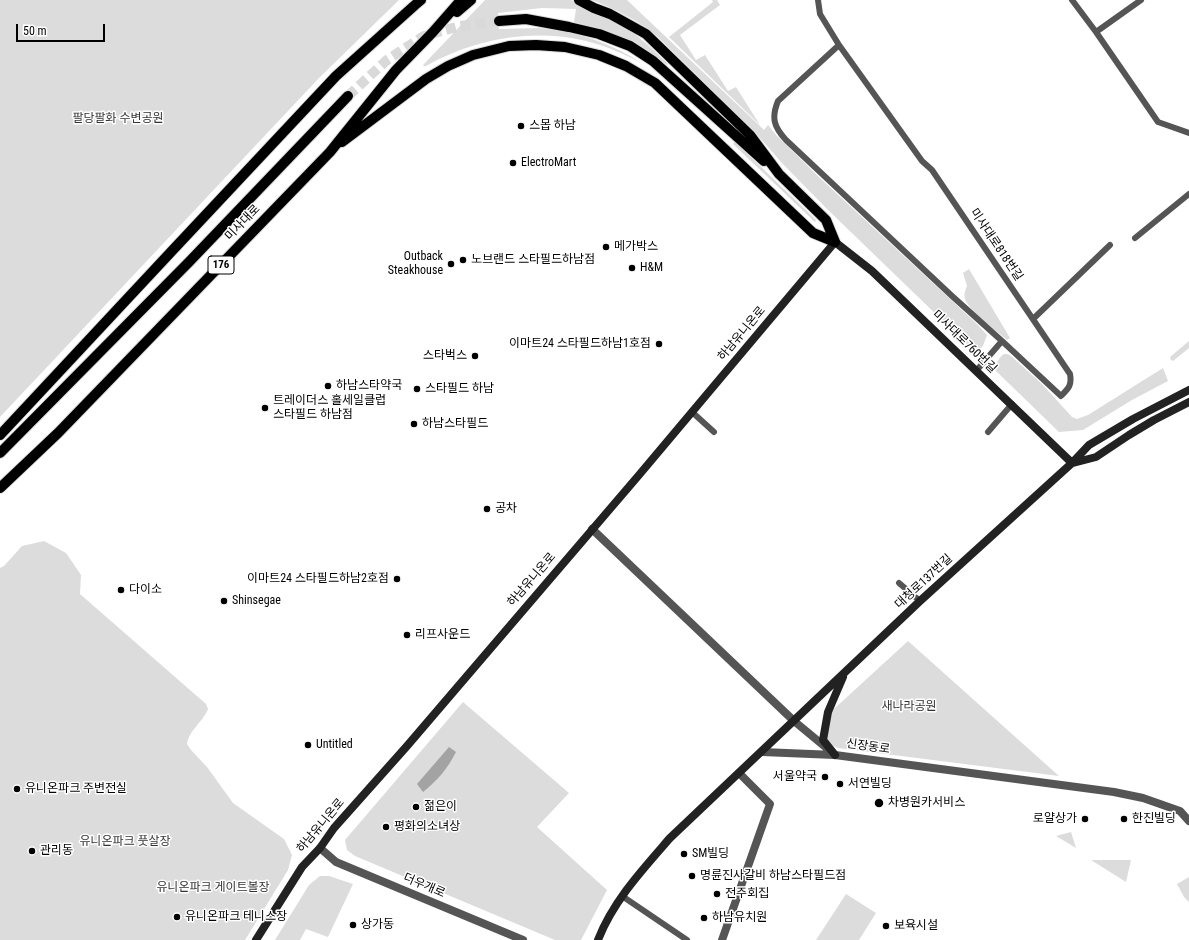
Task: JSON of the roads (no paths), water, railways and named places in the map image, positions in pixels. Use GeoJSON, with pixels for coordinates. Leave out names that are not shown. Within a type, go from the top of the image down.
{"type":"FeatureCollection","features":[{"type":"Feature","properties":{"kind":"main road","name":"미사대로"},"geometry":{"type":"LineString","coordinates":[[0,488],[63,427],[330,152],[396,70],[433,32],[461,0]]}},
{"type":"Feature","properties":{"kind":"main road"},"geometry":{"type":"LineString","coordinates":[[433,32],[471,0]]}},
{"type":"Feature","properties":{"kind":"main road"},"geometry":{"type":"LineString","coordinates":[[579,0],[610,14],[646,34],[750,135],[779,174]]}},
{"type":"Feature","properties":{"kind":"main road"},"geometry":{"type":"LineString","coordinates":[[0,435],[336,76],[418,2]]}},
{"type":"Feature","properties":{"kind":"main road"},"geometry":{"type":"LineString","coordinates":[[499,21],[526,20],[569,27],[599,34],[630,46],[653,61],[779,174],[826,220],[835,242]]}},
{"type":"Feature","properties":{"kind":"main road"},"geometry":{"type":"LineString","coordinates":[[330,152],[426,79],[448,66],[473,55],[509,46],[536,45],[565,47],[598,55],[626,66],[655,83],[813,233],[835,242]]}},
{"type":"Feature","properties":{"kind":"main road"},"geometry":{"type":"LineString","coordinates":[[0,453],[189,262],[348,96]]}},
{"type":"Feature","properties":{"kind":"main road","name":"미사대로760번길"},"geometry":{"type":"LineString","coordinates":[[835,242],[872,271],[1072,463]]}},
{"type":"Feature","properties":{"kind":"main road","name":"하남유니온로"},"geometry":{"type":"LineString","coordinates":[[256,940],[302,867],[320,848],[334,828],[407,746],[835,242]]}},
{"type":"Feature","properties":{"kind":"main road","name":"대청로137번길"},"geometry":{"type":"LineString","coordinates":[[794,721],[920,601],[1072,463],[1089,445],[1133,419],[1189,390]]}},
{"type":"Feature","properties":{"kind":"main road","name":"대청로137번길"},"geometry":{"type":"LineString","coordinates":[[1072,463],[1096,457],[1154,420],[1189,402]]}},
{"type":"Feature","properties":{"kind":"main road"},"geometry":{"type":"LineString","coordinates":[[835,755],[823,740],[828,712],[845,672]]}},
{"type":"Feature","properties":{"kind":"main road"},"geometry":{"type":"LineString","coordinates":[[598,940],[601,931],[622,896],[670,838],[794,721]]}},
{"type":"Feature","properties":{"kind":"street","name":"신장동로"},"geometry":{"type":"LineString","coordinates":[[592,529],[794,721],[835,755],[1129,795],[1143,798],[1180,811],[1189,821]]}},
{"type":"Feature","properties":{"kind":"street"},"geometry":{"type":"LineString","coordinates":[[762,752],[835,755]]}},
{"type":"Feature","properties":{"kind":"street"},"geometry":{"type":"LineString","coordinates":[[722,940],[770,804],[739,773]]}},
{"type":"Feature","properties":{"kind":"street","name":"더우개로"},"geometry":{"type":"LineString","coordinates":[[320,848],[336,862],[523,940]]}},
{"type":"Feature","properties":{"kind":"lane","name":"미사대로818번길"},"geometry":{"type":"LineString","coordinates":[[818,0],[820,14],[839,45],[922,161],[932,170],[1070,374],[1071,383],[1061,396],[952,296],[778,131],[774,120],[774,110],[778,101],[839,45]]}},
{"type":"Feature","properties":{"kind":"lane"},"geometry":{"type":"LineString","coordinates":[[1072,0],[1158,122],[1189,133]]}},
{"type":"Feature","properties":{"kind":"lane"},"geometry":{"type":"LineString","coordinates":[[1096,32],[1141,0]]}},
{"type":"Feature","properties":{"kind":"lane"},"geometry":{"type":"LineString","coordinates":[[1135,238],[1189,194]]}},
{"type":"Feature","properties":{"kind":"lane"},"geometry":{"type":"LineString","coordinates":[[1033,320],[1110,245]]}},
{"type":"Feature","properties":{"kind":"lane"},"geometry":{"type":"LineString","coordinates":[[976,371],[1002,341]]}},
{"type":"Feature","properties":{"kind":"lane"},"geometry":{"type":"LineString","coordinates":[[988,432],[1012,404]]}},
{"type":"Feature","properties":{"kind":"lane"},"geometry":{"type":"LineString","coordinates":[[692,412],[714,432]]}},
{"type":"Feature","properties":{"kind":"lane"},"geometry":{"type":"LineString","coordinates":[[899,583],[920,601]]}},
{"type":"Feature","properties":{"kind":"lane"},"geometry":{"type":"LineString","coordinates":[[622,896],[687,940]]}},
{"type":"Feature","properties":{"kind":"tunnel"},"geometry":{"type":"LineString","coordinates":[[348,96],[387,60],[424,36],[460,26],[499,21]]}},
{"type":"Feature","properties":{"kind":"place","name":"스몹 하남"},"geometry":{"type":"Point","coordinates":[521,126]}},
{"type":"Feature","properties":{"kind":"place","name":"ElectroMart"},"geometry":{"type":"Point","coordinates":[513,163]}},
{"type":"Feature","properties":{"kind":"place","name":"메가박스"},"geometry":{"type":"Point","coordinates":[606,247]}},
{"type":"Feature","properties":{"kind":"place","name":"노브랜드 스타필드하남점"},"geometry":{"type":"Point","coordinates":[463,260]}},
{"type":"Feature","properties":{"kind":"place","name":"Outback Steakhouse"},"geometry":{"type":"Point","coordinates":[451,264]}},
{"type":"Feature","properties":{"kind":"place","name":"H&M"},"geometry":{"type":"Point","coordinates":[632,268]}},
{"type":"Feature","properties":{"kind":"place","name":"이마트24 스타필드하남1호점"},"geometry":{"type":"Point","coordinates":[659,344]}},
{"type":"Feature","properties":{"kind":"place","name":"스타벅스"},"geometry":{"type":"Point","coordinates":[475,356]}},
{"type":"Feature","properties":{"kind":"place","name":"하남스타약국"},"geometry":{"type":"Point","coordinates":[328,386]}},
{"type":"Feature","properties":{"kind":"place","name":"스타필드 하남"},"geometry":{"type":"Point","coordinates":[417,389]}},
{"type":"Feature","properties":{"kind":"place","name":"트레이더스 홀세일클럽 스타필드 하남점"},"geometry":{"type":"Point","coordinates":[265,408]}},
{"type":"Feature","properties":{"kind":"place","name":"하남스타필드"},"geometry":{"type":"Point","coordinates":[414,424]}},
{"type":"Feature","properties":{"kind":"place","name":"공차"},"geometry":{"type":"Point","coordinates":[487,509]}},
{"type":"Feature","properties":{"kind":"place","name":"이마트24 스타필드하남2호점"},"geometry":{"type":"Point","coordinates":[397,579]}},
{"type":"Feature","properties":{"kind":"place","name":"다이소"},"geometry":{"type":"Point","coordinates":[121,590]}},
{"type":"Feature","properties":{"kind":"place","name":"Shinsegae"},"geometry":{"type":"Point","coordinates":[224,601]}},
{"type":"Feature","properties":{"kind":"place","name":"리프사운드"},"geometry":{"type":"Point","coordinates":[407,635]}},
{"type":"Feature","properties":{"kind":"place","name":"Untitled"},"geometry":{"type":"Point","coordinates":[308,745]}},
{"type":"Feature","properties":{"kind":"place","name":"서울약국"},"geometry":{"type":"Point","coordinates":[825,777]}},
{"type":"Feature","properties":{"kind":"place","name":"서연빌딩"},"geometry":{"type":"Point","coordinates":[840,784]}},
{"type":"Feature","properties":{"kind":"place","name":"유니온파크 주변전실"},"geometry":{"type":"Point","coordinates":[17,789]}},
{"type":"Feature","properties":{"kind":"place","name":"차병원카서비스"},"geometry":{"type":"Point","coordinates":[879,803]}},
{"type":"Feature","properties":{"kind":"place","name":"젊은이"},"geometry":{"type":"Point","coordinates":[416,807]}},
{"type":"Feature","properties":{"kind":"place","name":"로얄상가"},"geometry":{"type":"Point","coordinates":[1085,819]}},
{"type":"Feature","properties":{"kind":"place","name":"한진빌딩"},"geometry":{"type":"Point","coordinates":[1124,819]}},
{"type":"Feature","properties":{"kind":"place","name":"평화의소녀상"},"geometry":{"type":"Point","coordinates":[386,827]}},
{"type":"Feature","properties":{"kind":"place","name":"관리동"},"geometry":{"type":"Point","coordinates":[32,851]}},
{"type":"Feature","properties":{"kind":"place","name":"SM빌딩"},"geometry":{"type":"Point","coordinates":[684,854]}},
{"type":"Feature","properties":{"kind":"place","name":"명륜진사갈비 하남스타필드점"},"geometry":{"type":"Point","coordinates":[692,876]}},
{"type":"Feature","properties":{"kind":"place","name":"전주회집"},"geometry":{"type":"Point","coordinates":[717,894]}},
{"type":"Feature","properties":{"kind":"place","name":"유니온파크 테니스장"},"geometry":{"type":"Point","coordinates":[177,917]}},
{"type":"Feature","properties":{"kind":"place","name":"하남유치원"},"geometry":{"type":"Point","coordinates":[704,918]}},
{"type":"Feature","properties":{"kind":"place","name":"상가동"},"geometry":{"type":"Point","coordinates":[353,925]}},
{"type":"Feature","properties":{"kind":"place","name":"보육시설"},"geometry":{"type":"Point","coordinates":[886,926]}},
{"type":"Feature","properties":{"kind":"park label","name":"팔당팔화 수변공원"},"geometry":{"type":"Point","coordinates":[118,119]}},
{"type":"Feature","properties":{"kind":"park label","name":"새나라공원"},"geometry":{"type":"Point","coordinates":[909,707]}},
{"type":"Feature","properties":{"kind":"park label","name":"유니온파크 풋살장"},"geometry":{"type":"Point","coordinates":[125,842]}},
{"type":"Feature","properties":{"kind":"park label","name":"유니온파크 게이트볼장"},"geometry":{"type":"Point","coordinates":[213,888]}}]}
